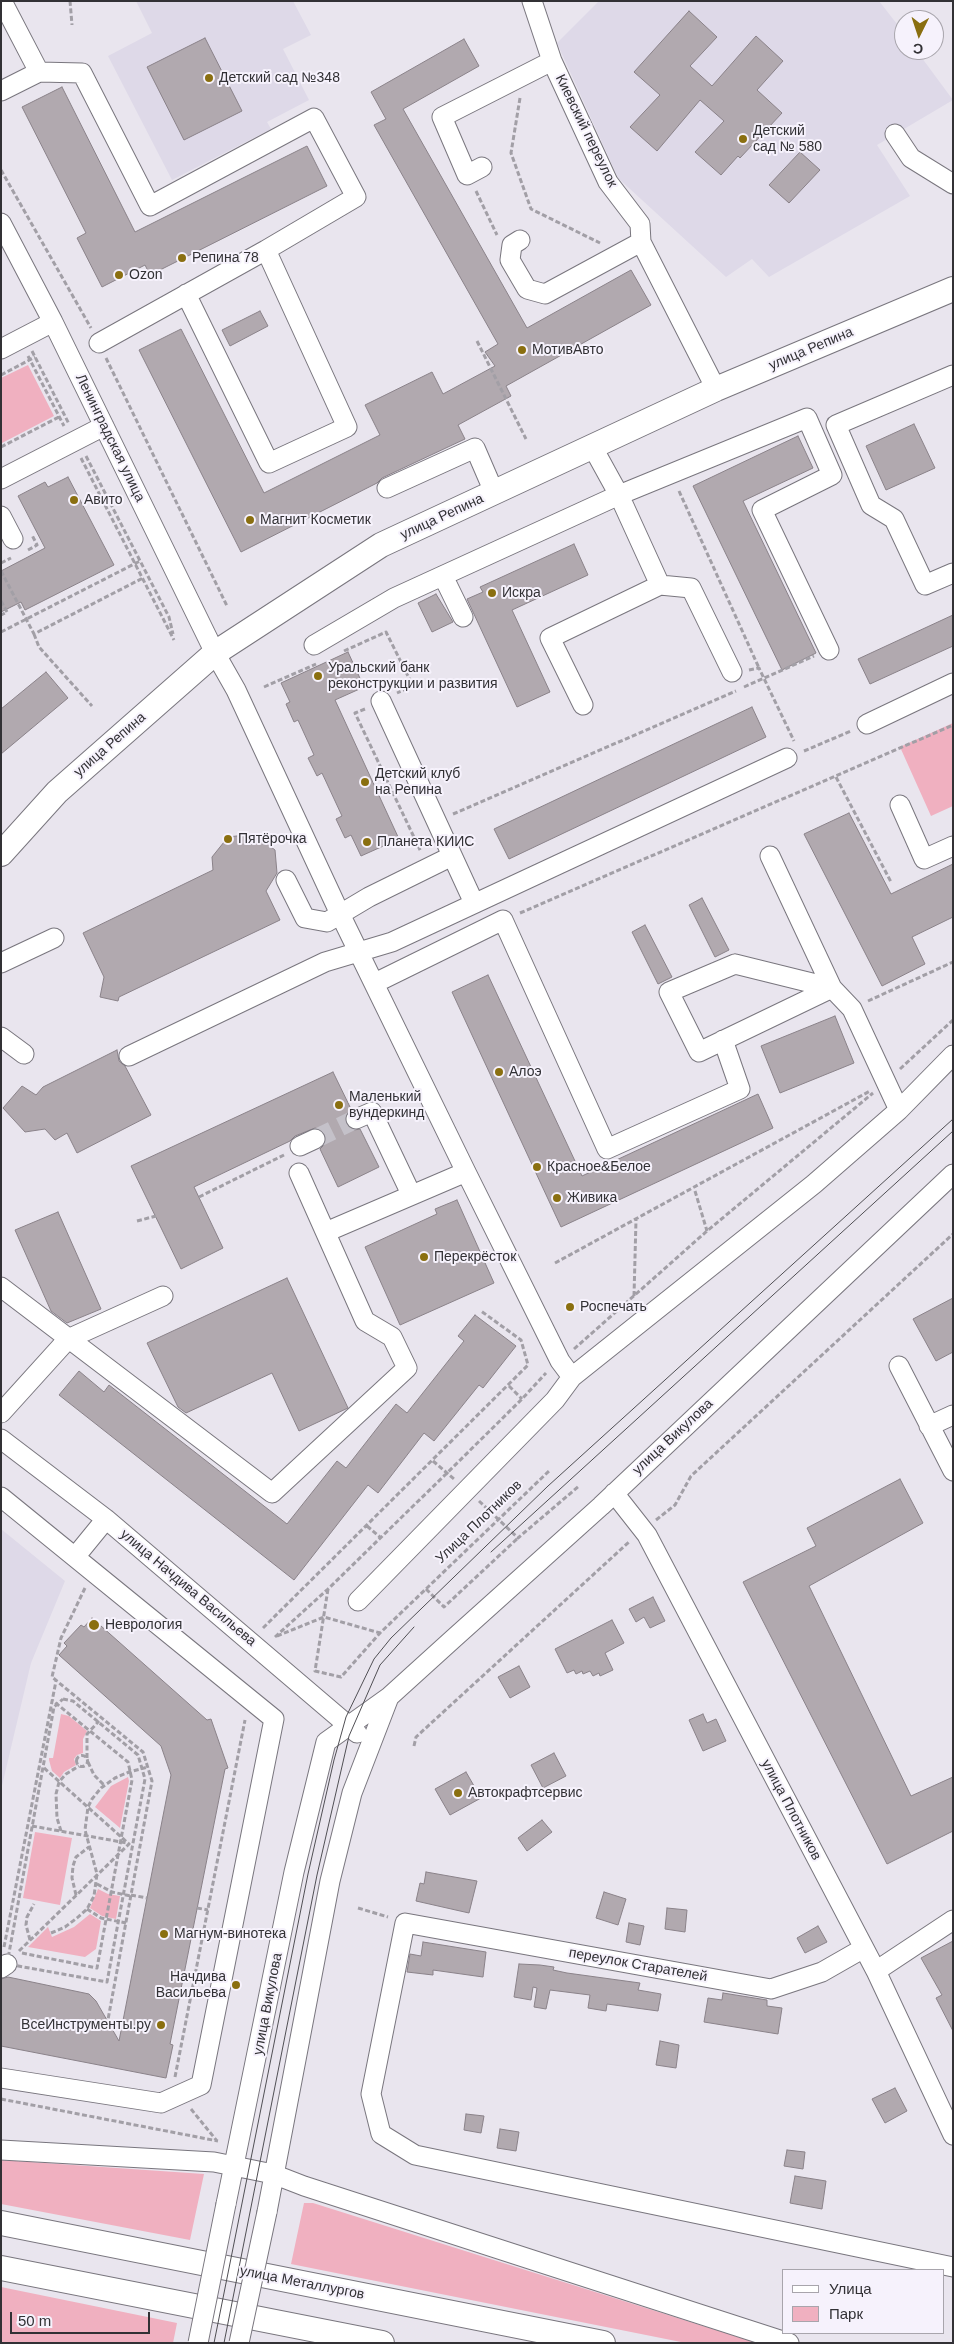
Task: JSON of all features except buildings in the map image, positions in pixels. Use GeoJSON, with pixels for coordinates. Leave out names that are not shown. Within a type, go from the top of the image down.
{"type":"FeatureCollection","features":[{"type":"Feature","properties":{"kind":"main road","name":"улица Репина"},"geometry":{"type":"LineString","coordinates":[[1,854],[57,792],[215,653],[381,545],[716,389],[953,289]]}},
{"type":"Feature","properties":{"kind":"main road","name":"улица Металлургов"},"geometry":{"type":"LineString","coordinates":[[1,2223],[603,2343]]}},
{"type":"Feature","properties":{"kind":"main road"},"geometry":{"type":"LineString","coordinates":[[1,2268],[382,2343]]}},
{"type":"Feature","properties":{"kind":"street"},"geometry":{"type":"LineString","coordinates":[[2,1],[39,72]]}},
{"type":"Feature","properties":{"kind":"street","name":"Киевский переулок"},"geometry":{"type":"LineString","coordinates":[[532,1],[552,61],[608,182],[640,224],[641,242],[716,389]]}},
{"type":"Feature","properties":{"kind":"street"},"geometry":{"type":"LineString","coordinates":[[475,171],[442,117],[552,61]]}},
{"type":"Feature","properties":{"kind":"street"},"geometry":{"type":"LineString","coordinates":[[1,91],[39,72],[82,72],[150,206],[314,118],[356,197],[266,250],[99,343]]}},
{"type":"Feature","properties":{"kind":"street"},"geometry":{"type":"LineString","coordinates":[[895,134],[911,158],[953,184]]}},
{"type":"Feature","properties":{"kind":"street","name":"Ленинградская улица"},"geometry":{"type":"LineString","coordinates":[[1,224],[54,322],[215,653],[236,690],[340,914],[466,1172],[560,1361],[572,1377]]}},
{"type":"Feature","properties":{"kind":"street"},"geometry":{"type":"LineString","coordinates":[[520,240],[512,245],[510,260],[527,289],[545,294],[641,242]]}},
{"type":"Feature","properties":{"kind":"street"},"geometry":{"type":"LineString","coordinates":[[186,294],[269,463],[347,426],[266,250]]}},
{"type":"Feature","properties":{"kind":"street"},"geometry":{"type":"LineString","coordinates":[[1,349],[25,345],[54,322]]}},
{"type":"Feature","properties":{"kind":"street"},"geometry":{"type":"LineString","coordinates":[[953,375],[836,425],[872,505],[894,519],[925,585],[953,573]]}},
{"type":"Feature","properties":{"kind":"street"},"geometry":{"type":"LineString","coordinates":[[319,652],[394,598],[619,496],[807,418],[832,475],[762,510],[829,650]]}},
{"type":"Feature","properties":{"kind":"street"},"geometry":{"type":"LineString","coordinates":[[1,479],[104,426]]}},
{"type":"Feature","properties":{"kind":"street"},"geometry":{"type":"LineString","coordinates":[[592,446],[619,496],[660,584]]}},
{"type":"Feature","properties":{"kind":"street"},"geometry":{"type":"LineString","coordinates":[[387,488],[475,448],[494,492]]}},
{"type":"Feature","properties":{"kind":"street"},"geometry":{"type":"LineString","coordinates":[[1,516],[16,550]]}},
{"type":"Feature","properties":{"kind":"street"},"geometry":{"type":"LineString","coordinates":[[443,576],[463,617]]}},
{"type":"Feature","properties":{"kind":"street"},"geometry":{"type":"LineString","coordinates":[[583,705],[550,638],[660,584],[691,588],[732,672]]}},
{"type":"Feature","properties":{"kind":"street"},"geometry":{"type":"LineString","coordinates":[[867,724],[953,683]]}},
{"type":"Feature","properties":{"kind":"street"},"geometry":{"type":"LineString","coordinates":[[381,701],[474,902]]}},
{"type":"Feature","properties":{"kind":"street"},"geometry":{"type":"LineString","coordinates":[[129,1056],[325,962],[392,942],[474,902],[793,755]]}},
{"type":"Feature","properties":{"kind":"street"},"geometry":{"type":"LineString","coordinates":[[900,805],[924,859],[953,846]]}},
{"type":"Feature","properties":{"kind":"street"},"geometry":{"type":"LineString","coordinates":[[286,880],[305,918],[327,922],[452,856]]}},
{"type":"Feature","properties":{"kind":"street"},"geometry":{"type":"LineString","coordinates":[[770,856],[832,988],[852,1009],[898,1110]]}},
{"type":"Feature","properties":{"kind":"street"},"geometry":{"type":"LineString","coordinates":[[375,983],[502,920],[607,1149],[740,1089],[724,1040]]}},
{"type":"Feature","properties":{"kind":"street"},"geometry":{"type":"LineString","coordinates":[[1,963],[54,938]]}},
{"type":"Feature","properties":{"kind":"street"},"geometry":{"type":"LineString","coordinates":[[735,964],[832,988],[699,1052],[670,992],[735,964]]}},
{"type":"Feature","properties":{"kind":"street"},"geometry":{"type":"LineString","coordinates":[[1,1037],[24,1054]]}},
{"type":"Feature","properties":{"kind":"street"},"geometry":{"type":"LineString","coordinates":[[358,1600],[556,1400],[572,1377],[814,1184],[898,1110],[953,1055]]}},
{"type":"Feature","properties":{"kind":"street"},"geometry":{"type":"LineString","coordinates":[[356,1119],[372,1112],[411,1194]]}},
{"type":"Feature","properties":{"kind":"street"},"geometry":{"type":"LineString","coordinates":[[326,1232],[466,1172]]}},
{"type":"Feature","properties":{"kind":"street"},"geometry":{"type":"LineString","coordinates":[[1,1287],[272,1493],[407,1368],[392,1337],[365,1321],[299,1173]]}},
{"type":"Feature","properties":{"kind":"street","name":"улица Викулова"},"geometry":{"type":"LineString","coordinates":[[198,2343],[294,1872],[326,1742],[389,1697],[614,1494],[953,1174]]}},
{"type":"Feature","properties":{"kind":"street"},"geometry":{"type":"LineString","coordinates":[[1,1413],[68,1339],[163,1296]]}},
{"type":"Feature","properties":{"kind":"street"},"geometry":{"type":"LineString","coordinates":[[899,1366],[953,1471]]}},
{"type":"Feature","properties":{"kind":"street"},"geometry":{"type":"LineString","coordinates":[[929,1426],[953,1415]]}},
{"type":"Feature","properties":{"kind":"street","name":"улица Начдива Васильева"},"geometry":{"type":"LineString","coordinates":[[1,1439],[106,1519],[370,1744]]}},
{"type":"Feature","properties":{"kind":"street","name":"улица Плотников"},"geometry":{"type":"LineString","coordinates":[[614,1494],[647,1535],[876,1971],[953,2135]]}},
{"type":"Feature","properties":{"kind":"street"},"geometry":{"type":"LineString","coordinates":[[1,1497],[274,1719],[202,2084],[161,2103],[1,2078]]}},
{"type":"Feature","properties":{"kind":"street"},"geometry":{"type":"LineString","coordinates":[[76,1557],[106,1519]]}},
{"type":"Feature","properties":{"kind":"street","name":"улица Викулова"},"geometry":{"type":"LineString","coordinates":[[239,2343],[267,2212],[330,1880],[352,1793],[389,1697]]}},
{"type":"Feature","properties":{"kind":"street"},"geometry":{"type":"LineString","coordinates":[[876,1971],[953,1920]]}},
{"type":"Feature","properties":{"kind":"street"},"geometry":{"type":"LineString","coordinates":[[405,1923],[371,2094],[381,2134],[415,2155],[953,2267]]}},
{"type":"Feature","properties":{"kind":"street","name":"переулок Старателей"},"geometry":{"type":"LineString","coordinates":[[405,1923],[771,1989],[822,1972],[864,1948]]}},
{"type":"Feature","properties":{"kind":"street"},"geometry":{"type":"LineString","coordinates":[[1,2150],[214,2162],[273,2174],[304,2186],[788,2343]]}},
{"type":"Feature","properties":{"kind":"path"},"geometry":{"type":"LineString","coordinates":[[70,1],[72,25]]}},
{"type":"Feature","properties":{"kind":"path"},"geometry":{"type":"LineString","coordinates":[[523,76],[511,153],[531,209],[621,253]]}},
{"type":"Feature","properties":{"kind":"path"},"geometry":{"type":"LineString","coordinates":[[475,171],[510,260]]}},
{"type":"Feature","properties":{"kind":"path"},"geometry":{"type":"LineString","coordinates":[[477,341],[526,439]]}},
{"type":"Feature","properties":{"kind":"path"},"geometry":{"type":"LineString","coordinates":[[25,345],[30,360],[59,417],[75,441],[169,617],[174,640],[75,441],[35,357],[25,345]]}},
{"type":"Feature","properties":{"kind":"path"},"geometry":{"type":"LineString","coordinates":[[1,375],[35,357]]}},
{"type":"Feature","properties":{"kind":"path"},"geometry":{"type":"LineString","coordinates":[[1,447],[59,417]]}},
{"type":"Feature","properties":{"kind":"path"},"geometry":{"type":"LineString","coordinates":[[171,490],[227,606]]}},
{"type":"Feature","properties":{"kind":"path"},"geometry":{"type":"LineString","coordinates":[[679,491],[765,678],[793,755],[867,724]]}},
{"type":"Feature","properties":{"kind":"path"},"geometry":{"type":"LineString","coordinates":[[1,563],[16,550],[37,545],[28,527]]}},
{"type":"Feature","properties":{"kind":"path"},"geometry":{"type":"LineString","coordinates":[[1,632],[140,561]]}},
{"type":"Feature","properties":{"kind":"path"},"geometry":{"type":"LineString","coordinates":[[1,571],[39,647],[92,706]]}},
{"type":"Feature","properties":{"kind":"path"},"geometry":{"type":"LineString","coordinates":[[34,634],[143,578]]}},
{"type":"Feature","properties":{"kind":"path"},"geometry":{"type":"LineString","coordinates":[[1,601],[7,612],[1,615]]}},
{"type":"Feature","properties":{"kind":"path"},"geometry":{"type":"LineString","coordinates":[[343,652],[386,632],[413,686],[355,713],[428,868]]}},
{"type":"Feature","properties":{"kind":"path"},"geometry":{"type":"LineString","coordinates":[[436,822],[829,650]]}},
{"type":"Feature","properties":{"kind":"path"},"geometry":{"type":"LineString","coordinates":[[264,687],[319,652]]}},
{"type":"Feature","properties":{"kind":"path"},"geometry":{"type":"LineString","coordinates":[[732,672],[759,668]]}},
{"type":"Feature","properties":{"kind":"path"},"geometry":{"type":"LineString","coordinates":[[502,920],[953,725]]}},
{"type":"Feature","properties":{"kind":"path"},"geometry":{"type":"LineString","coordinates":[[836,777],[890,882]]}},
{"type":"Feature","properties":{"kind":"path"},"geometry":{"type":"LineString","coordinates":[[852,1009],[953,962]]}},
{"type":"Feature","properties":{"kind":"path"},"geometry":{"type":"LineString","coordinates":[[555,1263],[886,1082],[953,1020]]}},
{"type":"Feature","properties":{"kind":"path"},"geometry":{"type":"LineString","coordinates":[[199,1197],[308,1143]]}},
{"type":"Feature","properties":{"kind":"path"},"geometry":{"type":"LineString","coordinates":[[695,1191],[707,1231]]}},
{"type":"Feature","properties":{"kind":"path"},"geometry":{"type":"LineString","coordinates":[[137,1221],[156,1216]]}},
{"type":"Feature","properties":{"kind":"path"},"geometry":{"type":"LineString","coordinates":[[634,1298],[636,1220]]}},
{"type":"Feature","properties":{"kind":"path"},"geometry":{"type":"LineString","coordinates":[[414,1746],[416,1737],[450,1704],[642,1531],[675,1505],[691,1476],[953,1234]]}},
{"type":"Feature","properties":{"kind":"path"},"geometry":{"type":"LineString","coordinates":[[263,1628],[509,1386],[528,1365],[521,1340],[481,1311]]}},
{"type":"Feature","properties":{"kind":"path"},"geometry":{"type":"LineString","coordinates":[[509,1386],[522,1399]]}},
{"type":"Feature","properties":{"kind":"path"},"geometry":{"type":"LineString","coordinates":[[433,1461],[468,1490],[518,1538]]}},
{"type":"Feature","properties":{"kind":"path","name":"Улица Плотников"},"geometry":{"type":"LineString","coordinates":[[324,1616],[316,1671],[341,1677],[380,1633],[549,1471]]}},
{"type":"Feature","properties":{"kind":"path"},"geometry":{"type":"LineString","coordinates":[[426,1589],[444,1607],[518,1538],[579,1486]]}},
{"type":"Feature","properties":{"kind":"path"},"geometry":{"type":"LineString","coordinates":[[367,1526],[381,1538]]}},
{"type":"Feature","properties":{"kind":"path"},"geometry":{"type":"LineString","coordinates":[[86,1585],[61,1638],[52,1677],[143,1752],[152,1781],[107,2026]]}},
{"type":"Feature","properties":{"kind":"path"},"geometry":{"type":"LineString","coordinates":[[324,1616],[328,1589]]}},
{"type":"Feature","properties":{"kind":"path"},"geometry":{"type":"LineString","coordinates":[[274,1637],[324,1616],[380,1633]]}},
{"type":"Feature","properties":{"kind":"path"},"geometry":{"type":"LineString","coordinates":[[9,1959],[54,1707],[63,1699],[73,1701],[138,1755],[145,1779],[131,1844],[107,1982],[9,1959],[4,1950],[56,1680]]}},
{"type":"Feature","properties":{"kind":"path"},"geometry":{"type":"LineString","coordinates":[[9,1959],[98,1968],[132,1780],[128,1762],[52,1700]]}},
{"type":"Feature","properties":{"kind":"path"},"geometry":{"type":"LineString","coordinates":[[1,2099],[218,2141],[173,2088],[246,1716]]}},
{"type":"Feature","properties":{"kind":"path"},"geometry":{"type":"LineString","coordinates":[[62,1831],[55,1804],[59,1782],[73,1768],[83,1766],[87,1760],[86,1740],[89,1731],[101,1718]]}},
{"type":"Feature","properties":{"kind":"path"},"geometry":{"type":"LineString","coordinates":[[79,1766],[76,1760],[78,1757],[84,1756],[94,1775],[104,1785]]}},
{"type":"Feature","properties":{"kind":"path"},"geometry":{"type":"LineString","coordinates":[[43,1767],[131,1844]]}},
{"type":"Feature","properties":{"kind":"path"},"geometry":{"type":"LineString","coordinates":[[50,1933],[65,1927],[87,1908],[97,1884],[98,1874],[86,1836],[85,1821],[88,1807],[104,1785],[130,1771],[148,1767]]}},
{"type":"Feature","properties":{"kind":"path"},"geometry":{"type":"LineString","coordinates":[[32,1826],[131,1844]]}},
{"type":"Feature","properties":{"kind":"path"},"geometry":{"type":"LineString","coordinates":[[9,1959],[118,1854],[131,1844]]}},
{"type":"Feature","properties":{"kind":"path"},"geometry":{"type":"LineString","coordinates":[[76,1895],[72,1878],[73,1866],[76,1857],[89,1847]]}},
{"type":"Feature","properties":{"kind":"path"},"geometry":{"type":"LineString","coordinates":[[97,1884],[111,1892],[147,1898]]}},
{"type":"Feature","properties":{"kind":"path"},"geometry":{"type":"LineString","coordinates":[[30,1940],[26,1925],[30,1909],[34,1904]]}},
{"type":"Feature","properties":{"kind":"path"},"geometry":{"type":"LineString","coordinates":[[87,1908],[94,1914],[106,1919],[126,1923]]}},
{"type":"Feature","properties":{"kind":"path"},"geometry":{"type":"LineString","coordinates":[[197,1908],[208,1910]]}},
{"type":"Feature","properties":{"kind":"path"},"geometry":{"type":"LineString","coordinates":[[358,1908],[405,1923]]}},
{"type":"Feature","properties":{"kind":"shaded area","name":"Детский сад №348"},"geometry":{"type":"Polygon","coordinates":[[[136,1],[293,1],[311,35],[283,49],[309,100],[267,122],[271,129],[172,180],[108,56],[152,33],[136,1]]]}},
{"type":"Feature","properties":{"kind":"shaded area","name":"Детский сад № 580"},"geometry":{"type":"Polygon","coordinates":[[[599,1],[879,1],[894,20],[894,60],[923,60],[953,100],[877,145],[910,196],[769,277],[752,259],[726,277],[618,178],[557,43],[599,1]]]}},
{"type":"Feature","properties":{"kind":"shaded area"},"geometry":{"type":"Polygon","coordinates":[[[1,1529],[65,1581],[31,1663],[1,1790],[1,1529]]]}},
{"type":"Feature","properties":{"kind":"green space"},"geometry":{"type":"Polygon","coordinates":[[[28,365],[54,416],[2,443],[1,378],[28,365]]]}},
{"type":"Feature","properties":{"kind":"green space"},"geometry":{"type":"Polygon","coordinates":[[[953,723],[953,806],[931,816],[900,747],[953,723]]]}},
{"type":"Feature","properties":{"kind":"green space"},"geometry":{"type":"Polygon","coordinates":[[[61,1714],[69,1716],[87,1731],[83,1739],[83,1753],[77,1755],[74,1759],[76,1765],[64,1772],[60,1778],[52,1771],[49,1758],[53,1758],[61,1714]]]}},
{"type":"Feature","properties":{"kind":"green space"},"geometry":{"type":"Polygon","coordinates":[[[128,1777],[129,1781],[120,1828],[95,1807],[111,1786],[128,1777]]]}},
{"type":"Feature","properties":{"kind":"green space"},"geometry":{"type":"Polygon","coordinates":[[[35,1832],[72,1838],[60,1905],[23,1898],[35,1832]]]}},
{"type":"Feature","properties":{"kind":"green space"},"geometry":{"type":"Polygon","coordinates":[[[98,1889],[108,1894],[120,1896],[116,1919],[102,1916],[90,1908],[98,1889]]]}},
{"type":"Feature","properties":{"kind":"green space"},"geometry":{"type":"Polygon","coordinates":[[[90,1914],[101,1921],[96,1949],[85,1957],[28,1947],[48,1927],[52,1937],[74,1927],[90,1914]]]}},
{"type":"Feature","properties":{"kind":"green space"},"geometry":{"type":"Polygon","coordinates":[[[1,2160],[204,2174],[190,2240],[1,2204],[1,2160]]]}},
{"type":"Feature","properties":{"kind":"green space"},"geometry":{"type":"Polygon","coordinates":[[[304,2203],[313,2203],[757,2343],[686,2343],[291,2264],[304,2203]]]}},
{"type":"Feature","properties":{"kind":"green space"},"geometry":{"type":"Polygon","coordinates":[[[1,2287],[177,2323],[173,2343],[1,2343],[1,2287]]]}},
{"type":"Feature","properties":{"kind":"tunnel"},"geometry":{"type":"LineString","coordinates":[[315,1139],[356,1119]]}},
{"type":"Feature","properties":{"kind":"tram line"},"geometry":{"type":"LineString","coordinates":[[214,2343],[308,1874],[334,1760],[346,1717],[374,1659],[391,1638],[548,1486],[953,1119]]}},
{"type":"Feature","properties":{"kind":"tram line"},"geometry":{"type":"LineString","coordinates":[[491,1552],[953,1131]]}},
{"type":"Feature","properties":{"kind":"tram line"},"geometry":{"type":"LineString","coordinates":[[224,2343],[317,1875],[349,1736],[380,1665],[414,1627]]}},
{"type":"Feature","properties":{"kind":"place","name":"Детский сад №348"},"geometry":{"type":"Point","coordinates":[209,78]}},
{"type":"Feature","properties":{"kind":"place","name":"Детский сад № 580"},"geometry":{"type":"Point","coordinates":[743,139]}},
{"type":"Feature","properties":{"kind":"place","name":"Репина 78"},"geometry":{"type":"Point","coordinates":[182,258]}},
{"type":"Feature","properties":{"kind":"place","name":"Ozon"},"geometry":{"type":"Point","coordinates":[119,275]}},
{"type":"Feature","properties":{"kind":"place","name":"МотивАвто"},"geometry":{"type":"Point","coordinates":[522,350]}},
{"type":"Feature","properties":{"kind":"place","name":"Авито"},"geometry":{"type":"Point","coordinates":[74,500]}},
{"type":"Feature","properties":{"kind":"place","name":"Магнит Косметик"},"geometry":{"type":"Point","coordinates":[250,520]}},
{"type":"Feature","properties":{"kind":"place","name":"Искра"},"geometry":{"type":"Point","coordinates":[492,593]}},
{"type":"Feature","properties":{"kind":"place","name":"Уральский банк реконструкции и развития"},"geometry":{"type":"Point","coordinates":[318,676]}},
{"type":"Feature","properties":{"kind":"place","name":"Детский клуб на Репина"},"geometry":{"type":"Point","coordinates":[365,782]}},
{"type":"Feature","properties":{"kind":"place","name":"Пятёрочка"},"geometry":{"type":"Point","coordinates":[228,839]}},
{"type":"Feature","properties":{"kind":"place","name":"Планета КИИС"},"geometry":{"type":"Point","coordinates":[367,842]}},
{"type":"Feature","properties":{"kind":"place","name":"Алоэ"},"geometry":{"type":"Point","coordinates":[499,1072]}},
{"type":"Feature","properties":{"kind":"place","name":"Маленький вундеркинд"},"geometry":{"type":"Point","coordinates":[339,1105]}},
{"type":"Feature","properties":{"kind":"place","name":"Красное&Белое"},"geometry":{"type":"Point","coordinates":[537,1167]}},
{"type":"Feature","properties":{"kind":"place","name":"Живика"},"geometry":{"type":"Point","coordinates":[557,1198]}},
{"type":"Feature","properties":{"kind":"place","name":"Перекрёсток"},"geometry":{"type":"Point","coordinates":[424,1257]}},
{"type":"Feature","properties":{"kind":"place","name":"Роспечать"},"geometry":{"type":"Point","coordinates":[570,1307]}},
{"type":"Feature","properties":{"kind":"place","name":"Неврология"},"geometry":{"type":"Point","coordinates":[94,1625]}},
{"type":"Feature","properties":{"kind":"place","name":"Автокрафтсервис"},"geometry":{"type":"Point","coordinates":[458,1793]}},
{"type":"Feature","properties":{"kind":"place","name":"Магнум-винотека"},"geometry":{"type":"Point","coordinates":[164,1934]}},
{"type":"Feature","properties":{"kind":"place","name":"Начдива Васильева"},"geometry":{"type":"Point","coordinates":[236,1985]}},
{"type":"Feature","properties":{"kind":"place","name":"ВсеИнструменты.ру"},"geometry":{"type":"Point","coordinates":[161,2025]}}]}
